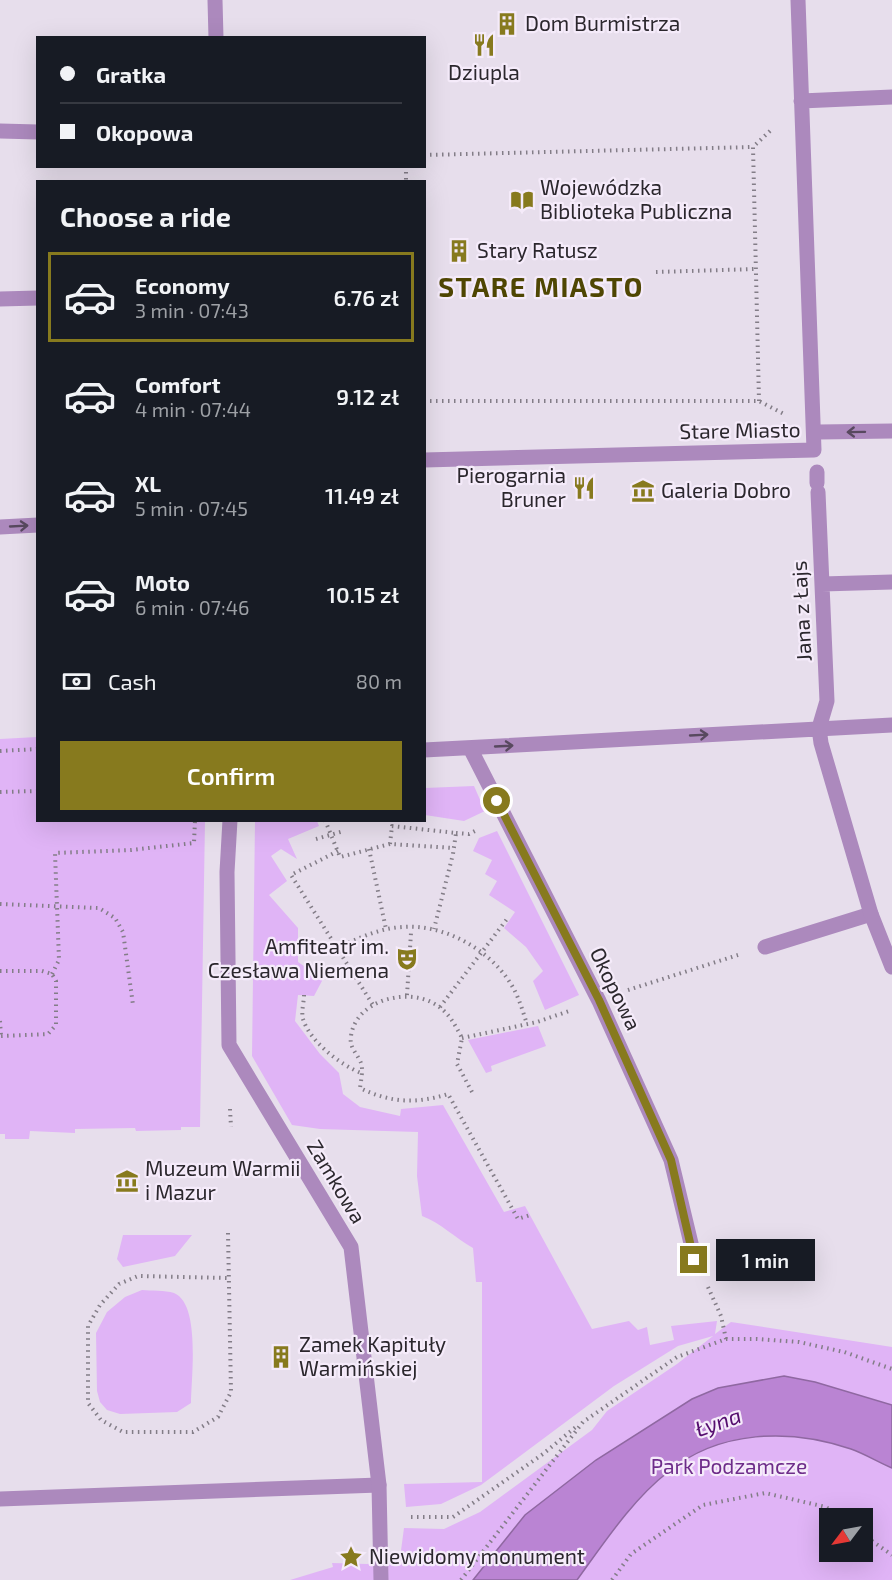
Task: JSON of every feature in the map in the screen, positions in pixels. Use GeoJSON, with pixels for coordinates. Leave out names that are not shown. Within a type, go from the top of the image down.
{"type":"FeatureCollection","features":[{"type":"Feature","properties":{"kind":"street"},"geometry":{"type":"LineString","coordinates":[[215,0],[216,36]]}},
{"type":"Feature","properties":{"kind":"street","name":"Stare Miasto"},"geometry":{"type":"LineString","coordinates":[[426,460],[814,450],[816,431],[798,0]]}},
{"type":"Feature","properties":{"kind":"street"},"geometry":{"type":"LineString","coordinates":[[801,100],[892,97]]}},
{"type":"Feature","properties":{"kind":"street"},"geometry":{"type":"LineString","coordinates":[[0,131],[36,132]]}},
{"type":"Feature","properties":{"kind":"street"},"geometry":{"type":"LineString","coordinates":[[0,298],[36,298]]}},
{"type":"Feature","properties":{"kind":"street"},"geometry":{"type":"LineString","coordinates":[[816,431],[892,431]]}},
{"type":"Feature","properties":{"kind":"street","name":"Jana z Łajs"},"geometry":{"type":"LineString","coordinates":[[817,482],[827,701],[819,728]]}},
{"type":"Feature","properties":{"kind":"street"},"geometry":{"type":"LineString","coordinates":[[0,527],[36,525]]}},
{"type":"Feature","properties":{"kind":"street"},"geometry":{"type":"LineString","coordinates":[[822,584],[892,582]]}},
{"type":"Feature","properties":{"kind":"street"},"geometry":{"type":"LineString","coordinates":[[426,750],[892,725]]}},
{"type":"Feature","properties":{"kind":"street"},"geometry":{"type":"LineString","coordinates":[[819,728],[821,743],[871,914],[892,967]]}},
{"type":"Feature","properties":{"kind":"street","name":"Okopowa"},"geometry":{"type":"LineString","coordinates":[[470,748],[599,1000],[671,1160],[694,1260]]}},
{"type":"Feature","properties":{"kind":"street","name":"Zamkowa"},"geometry":{"type":"LineString","coordinates":[[230,822],[227,872],[229,1045],[351,1247],[379,1485],[380,1575]]}},
{"type":"Feature","properties":{"kind":"street"},"geometry":{"type":"LineString","coordinates":[[765,947],[871,914]]}},
{"type":"Feature","properties":{"kind":"street"},"geometry":{"type":"LineString","coordinates":[[0,1499],[379,1485]]}},
{"type":"Feature","properties":{"kind":"path"},"geometry":{"type":"LineString","coordinates":[[426,155],[753,147],[801,100]]}},
{"type":"Feature","properties":{"kind":"path"},"geometry":{"type":"LineString","coordinates":[[753,147],[759,401]]}},
{"type":"Feature","properties":{"kind":"path"},"geometry":{"type":"LineString","coordinates":[[656,272],[756,269]]}},
{"type":"Feature","properties":{"kind":"path"},"geometry":{"type":"LineString","coordinates":[[426,401],[759,401],[816,431]]}},
{"type":"Feature","properties":{"kind":"path"},"geometry":{"type":"LineString","coordinates":[[0,751],[36,749]]}},
{"type":"Feature","properties":{"kind":"path"},"geometry":{"type":"LineString","coordinates":[[0,792],[36,792]]}},
{"type":"Feature","properties":{"kind":"path"},"geometry":{"type":"LineString","coordinates":[[52,974],[59,960],[55,854],[131,850],[194,843],[195,822]]}},
{"type":"Feature","properties":{"kind":"path"},"geometry":{"type":"LineString","coordinates":[[326,822],[340,857],[390,844],[454,848]]}},
{"type":"Feature","properties":{"kind":"path"},"geometry":{"type":"LineString","coordinates":[[390,844],[392,826],[456,833],[434,929]]}},
{"type":"Feature","properties":{"kind":"path"},"geometry":{"type":"LineString","coordinates":[[316,839],[344,831]]}},
{"type":"Feature","properties":{"kind":"path"},"geometry":{"type":"LineString","coordinates":[[369,849],[386,930]]}},
{"type":"Feature","properties":{"kind":"path"},"geometry":{"type":"LineString","coordinates":[[338,851],[291,875],[373,1005]]}},
{"type":"Feature","properties":{"kind":"path"},"geometry":{"type":"LineString","coordinates":[[0,904],[99,908],[115,918],[123,932],[133,1005]]}},
{"type":"Feature","properties":{"kind":"path"},"geometry":{"type":"LineString","coordinates":[[440,1007],[507,919]]}},
{"type":"Feature","properties":{"kind":"path"},"geometry":{"type":"LineString","coordinates":[[338,948],[354,940],[401,927],[434,929],[482,952],[510,981],[527,1024]]}},
{"type":"Feature","properties":{"kind":"path"},"geometry":{"type":"LineString","coordinates":[[407,995],[411,933]]}},
{"type":"Feature","properties":{"kind":"path"},"geometry":{"type":"LineString","coordinates":[[623,992],[713,962]]}},
{"type":"Feature","properties":{"kind":"path"},"geometry":{"type":"LineString","coordinates":[[0,971],[42,971],[52,974],[56,981],[56,1025],[48,1034],[0,1036],[0,1021]]}},
{"type":"Feature","properties":{"kind":"path"},"geometry":{"type":"LineString","coordinates":[[304,995],[303,1017],[307,1028],[334,1058],[362,1073]]}},
{"type":"Feature","properties":{"kind":"path"},"geometry":{"type":"LineString","coordinates":[[472,1092],[458,1064],[462,1038],[448,1014],[440,1007],[420,997],[407,995],[373,1005],[360,1017],[350,1036],[354,1053],[361,1062],[360,1088],[392,1101],[448,1094],[518,1219],[530,1215]]}},
{"type":"Feature","properties":{"kind":"path"},"geometry":{"type":"LineString","coordinates":[[462,1038],[537,1022]]}},
{"type":"Feature","properties":{"kind":"path"},"geometry":{"type":"LineString","coordinates":[[228,1233],[231,1392],[218,1417],[194,1432],[123,1432],[101,1420],[88,1403],[88,1326],[100,1305],[119,1284],[138,1276],[228,1278]]}},
{"type":"Feature","properties":{"kind":"path"},"geometry":{"type":"LineString","coordinates":[[694,1260],[721,1316],[726,1339]]}},
{"type":"Feature","properties":{"kind":"path"},"geometry":{"type":"LineString","coordinates":[[407,1517],[453,1517],[676,1357],[726,1339],[798,1342],[844,1352],[892,1369]]}},
{"type":"Feature","properties":{"kind":"path"},"geometry":{"type":"LineString","coordinates":[[460,1580],[583,1422]]}},
{"type":"Feature","properties":{"kind":"path"},"geometry":{"type":"LineString","coordinates":[[612,1580],[631,1554],[703,1505],[765,1493],[827,1508]]}},
{"type":"Feature","properties":{"kind":"path"},"geometry":{"type":"LineString","coordinates":[[873,1542],[892,1555]]}},
{"type":"Feature","properties":{"kind":"green space"},"geometry":{"type":"Polygon","coordinates":[[[36,737],[36,822],[205,822],[200,1127],[181,1127],[181,1130],[136,1131],[135,1128],[75,1129],[75,1133],[30,1131],[29,1139],[5,1139],[5,1134],[0,1134],[0,739],[36,737]]]}},
{"type":"Feature","properties":{"kind":"green space"},"geometry":{"type":"Polygon","coordinates":[[[474,786],[485,811],[464,821],[426,815],[426,788],[474,786]]]}},
{"type":"Feature","properties":{"kind":"green space","name":"Park Podzamcze"},"geometry":{"type":"Polygon","coordinates":[[[255,822],[317,822],[319,826],[288,839],[297,859],[281,849],[271,856],[287,881],[269,895],[298,928],[298,962],[323,979],[314,996],[298,995],[295,1021],[320,1054],[339,1073],[343,1094],[360,1107],[400,1116],[401,1109],[443,1105],[504,1212],[525,1206],[592,1329],[629,1321],[638,1330],[647,1327],[650,1345],[674,1340],[671,1326],[717,1321],[715,1334],[731,1322],[892,1347],[892,1580],[290,1580],[333,1567],[332,1563],[367,1564],[400,1558],[404,1528],[444,1529],[480,1512],[592,1430],[607,1411],[677,1364],[713,1336],[678,1346],[614,1386],[481,1485],[441,1504],[406,1507],[404,1484],[482,1482],[482,1282],[476,1282],[473,1248],[422,1216],[417,1176],[418,1132],[320,1129],[292,1125],[252,1056],[255,822]]]}},
{"type":"Feature","properties":{"kind":"green space"},"geometry":{"type":"Polygon","coordinates":[[[497,831],[579,995],[545,1010],[533,981],[543,971],[526,947],[504,928],[515,912],[489,895],[497,881],[485,874],[492,860],[473,851],[479,838],[497,831]]]}},
{"type":"Feature","properties":{"kind":"green space"},"geometry":{"type":"Polygon","coordinates":[[[538,1026],[546,1046],[491,1066],[492,1071],[486,1073],[468,1040],[538,1026]]]}},
{"type":"Feature","properties":{"kind":"green space"},"geometry":{"type":"Polygon","coordinates":[[[123,1235],[192,1235],[175,1256],[123,1267],[117,1259],[123,1235]]]}},
{"type":"Feature","properties":{"kind":"green space"},"geometry":{"type":"Polygon","coordinates":[[[142,1290],[174,1293],[182,1300],[188,1311],[193,1343],[191,1403],[177,1412],[120,1414],[107,1410],[100,1402],[97,1391],[96,1333],[107,1312],[125,1297],[142,1290]]]}},
{"type":"Feature","properties":{"kind":"water","name":"Łyna"},"geometry":{"type":"Polygon","coordinates":[[[784,1376],[815,1382],[892,1405],[892,1468],[861,1453],[828,1442],[780,1436],[732,1441],[688,1458],[655,1483],[619,1523],[577,1580],[473,1580],[525,1515],[596,1460],[692,1399],[718,1388],[784,1376]]]}},
{"type":"Feature","properties":{"kind":"place","name":"Dom Burmistrza"},"geometry":{"type":"Point","coordinates":[507,24]}},
{"type":"Feature","properties":{"kind":"place","name":"Dziupla"},"geometry":{"type":"Point","coordinates":[484,45]}},
{"type":"Feature","properties":{"kind":"place","name":"Wojewódzka Biblioteka Publiczna"},"geometry":{"type":"Point","coordinates":[522,200]}},
{"type":"Feature","properties":{"kind":"place","name":"Stary Ratusz"},"geometry":{"type":"Point","coordinates":[459,251]}},
{"type":"Feature","properties":{"kind":"place","name":"Pierogarnia Bruner"},"geometry":{"type":"Point","coordinates":[584,488]}},
{"type":"Feature","properties":{"kind":"place","name":"Galeria Dobro"},"geometry":{"type":"Point","coordinates":[643,491]}},
{"type":"Feature","properties":{"kind":"place","name":"Amfiteatr im. Czesława Niemena"},"geometry":{"type":"Point","coordinates":[407,959]}},
{"type":"Feature","properties":{"kind":"place","name":"Muzeum Warmii i Mazur"},"geometry":{"type":"Point","coordinates":[127,1181]}},
{"type":"Feature","properties":{"kind":"place","name":"Zamek Kapituły Warmińskiej"},"geometry":{"type":"Point","coordinates":[281,1357]}},
{"type":"Feature","properties":{"kind":"place","name":"Niewidomy monument"},"geometry":{"type":"Point","coordinates":[351,1557]}},
{"type":"Feature","properties":{"kind":"district","name":"STARE MIASTO"},"geometry":{"type":"Point","coordinates":[541,288]}},
{"type":"Feature","properties":{"kind":"route"},"geometry":{"type":"LineString","coordinates":[[497,801],[599,1000],[671,1160],[694,1260]]}}]}
